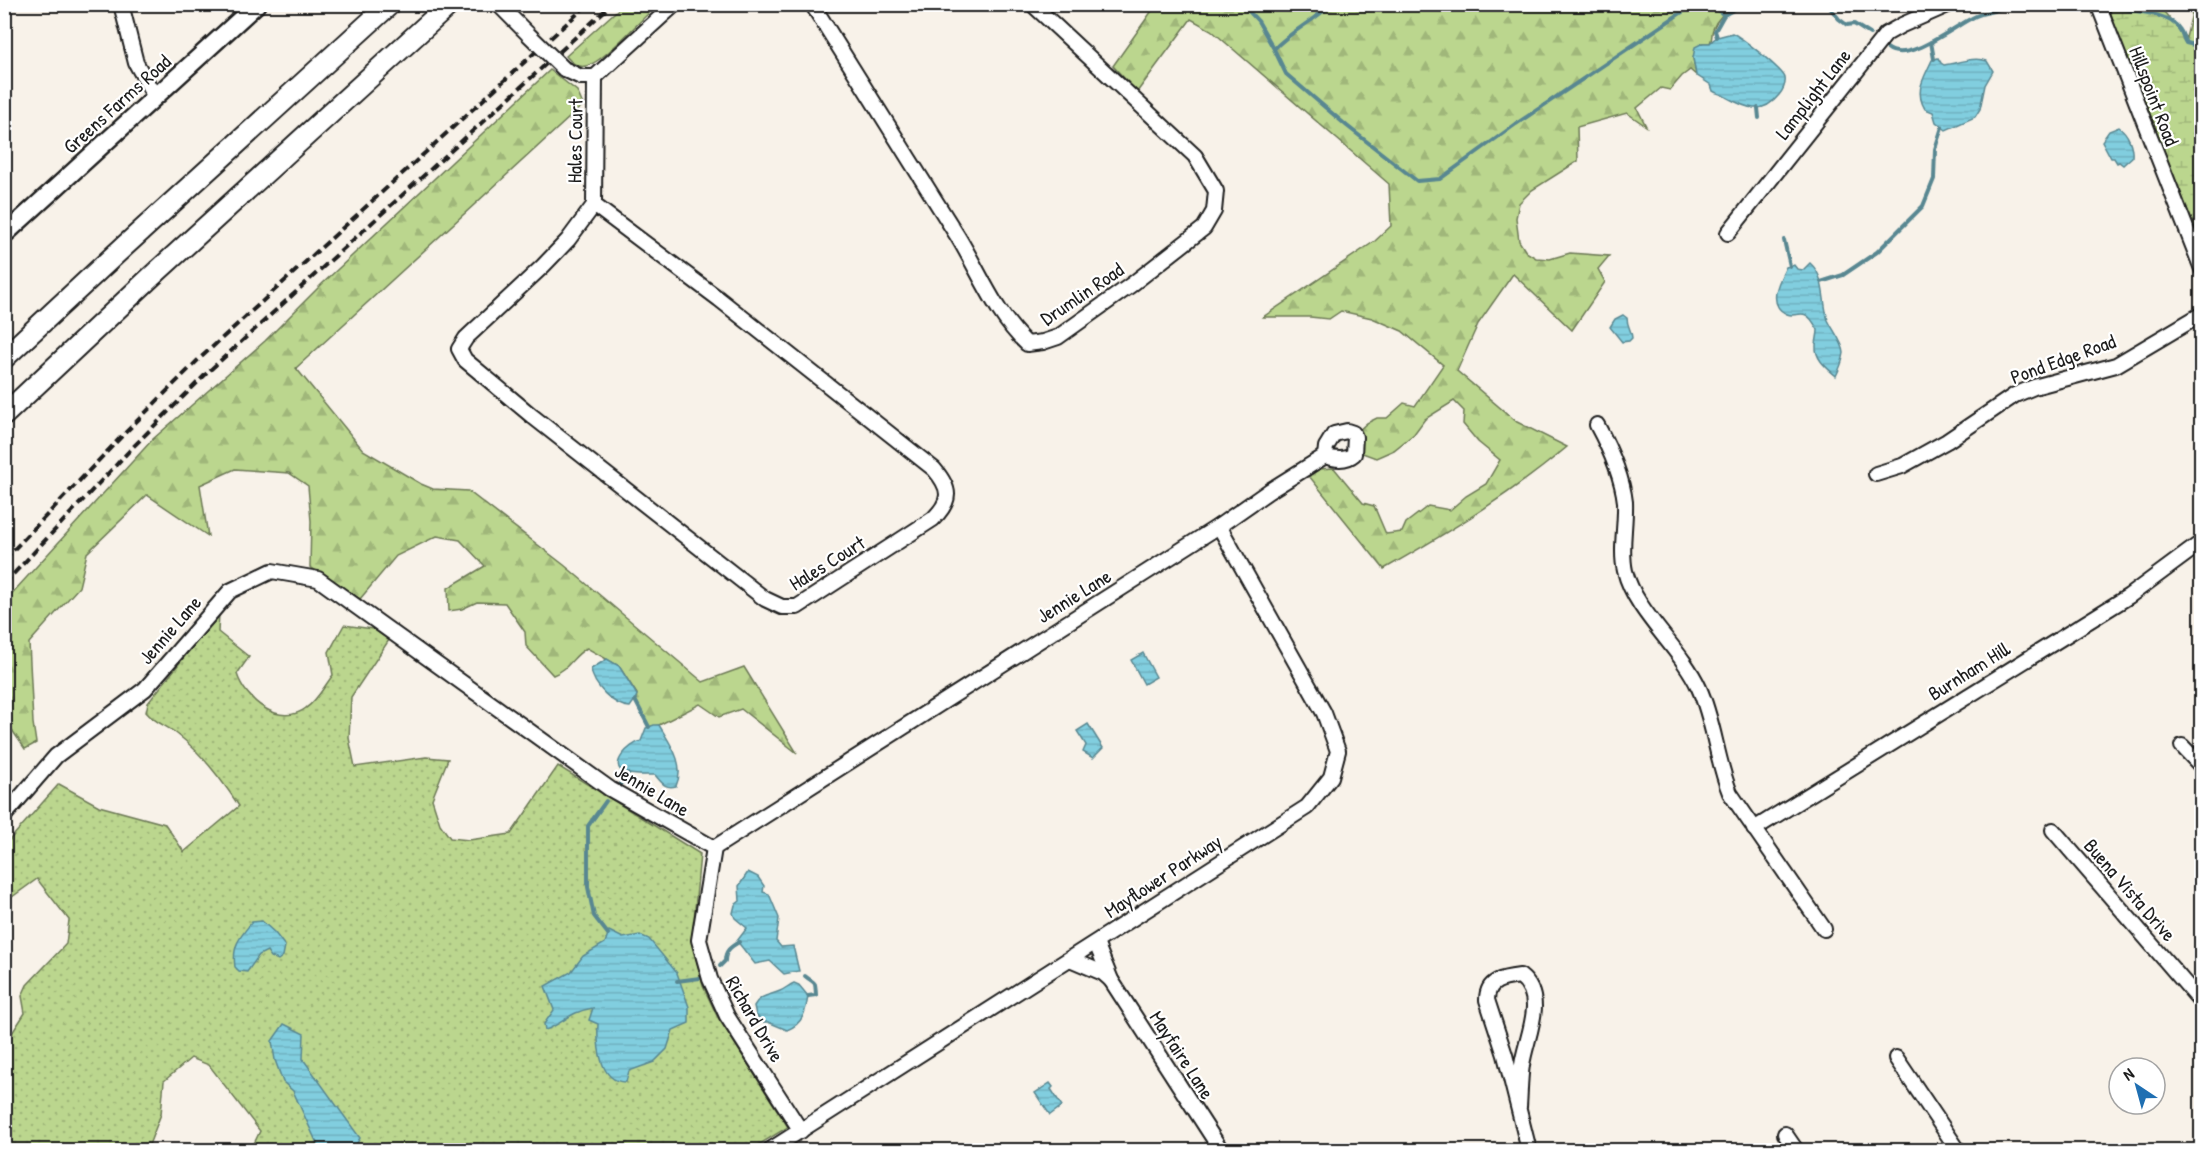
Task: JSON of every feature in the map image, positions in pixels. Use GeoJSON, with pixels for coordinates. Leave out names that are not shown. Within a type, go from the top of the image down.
{"type":"FeatureCollection","features":[{"type":"Feature","properties":{"kind":"highway"},"geometry":{"type":"LineString","coordinates":[[4,358],[390,4]]}},
{"type":"Feature","properties":{"kind":"highway"},"geometry":{"type":"LineString","coordinates":[[4,415],[151,277],[450,4]]}},
{"type":"Feature","properties":{"kind":"main road","name":"Greens Farms Road"},"geometry":{"type":"LineString","coordinates":[[4,235],[257,4]]}},
{"type":"Feature","properties":{"kind":"street"},"geometry":{"type":"LineString","coordinates":[[121,4],[136,63],[155,97]]}},
{"type":"Feature","properties":{"kind":"street"},"geometry":{"type":"LineString","coordinates":[[498,5],[564,69],[581,77],[595,76],[675,4]]}},
{"type":"Feature","properties":{"kind":"street","name":"Drumlin Road"},"geometry":{"type":"LineString","coordinates":[[813,4],[958,238],[1005,319],[1014,332],[1027,344],[1058,337],[1131,285],[1204,228],[1214,211],[1216,191],[1196,156],[1032,4]]}},
{"type":"Feature","properties":{"kind":"street","name":"Lamplight Lane"},"geometry":{"type":"LineString","coordinates":[[1728,233],[1886,34],[1950,4]]}},
{"type":"Feature","properties":{"kind":"street","name":"Hillspoint Road"},"geometry":{"type":"LineString","coordinates":[[2098,4],[2202,269]]}},
{"type":"Feature","properties":{"kind":"street","name":"Hales Court"},"geometry":{"type":"LineString","coordinates":[[594,205],[719,299],[934,469],[944,481],[948,494],[944,508],[933,519],[797,607],[782,608],[752,589],[532,416],[465,360],[459,349],[466,338],[543,266],[568,240],[594,205],[595,76]]}},
{"type":"Feature","properties":{"kind":"street","name":"Pond Edge Road"},"geometry":{"type":"LineString","coordinates":[[1876,474],[1902,466],[1947,441],[2015,395],[2034,387],[2116,364],[2202,314]]}},
{"type":"Feature","properties":{"kind":"street"},"geometry":{"type":"LineString","coordinates":[[1597,425],[1613,456],[1623,495],[1625,570],[1641,604],[1684,662],[1698,688],[1708,715],[1720,768],[1727,785],[1754,829],[1824,929]]}},
{"type":"Feature","properties":{"kind":"street","name":"Jennie Lane"},"geometry":{"type":"LineString","coordinates":[[4,816],[56,756],[146,688],[230,591],[272,571],[318,579],[610,789],[714,848],[1325,456]]}},
{"type":"Feature","properties":{"kind":"street","name":"Mayflower Parkway"},"geometry":{"type":"LineString","coordinates":[[770,1150],[1307,807],[1331,777],[1338,751],[1324,714],[1219,526]]}},
{"type":"Feature","properties":{"kind":"street","name":"Burnham Hill"},"geometry":{"type":"LineString","coordinates":[[1754,829],[2129,596],[2202,542]]}},
{"type":"Feature","properties":{"kind":"street"},"geometry":{"type":"LineString","coordinates":[[2182,746],[2202,767]]}},
{"type":"Feature","properties":{"kind":"street","name":"Buena Vista Drive"},"geometry":{"type":"LineString","coordinates":[[2053,830],[2202,1003]]}},
{"type":"Feature","properties":{"kind":"street","name":"Richard Drive"},"geometry":{"type":"LineString","coordinates":[[714,848],[699,940],[710,979],[727,1016],[801,1131]]}},
{"type":"Feature","properties":{"kind":"street","name":"Mayfaire Lane"},"geometry":{"type":"LineString","coordinates":[[1096,943],[1111,980],[1221,1150]]}},
{"type":"Feature","properties":{"kind":"street","name":"Mayfaire Lane"},"geometry":{"type":"LineString","coordinates":[[1070,959],[1111,980]]}},
{"type":"Feature","properties":{"kind":"street"},"geometry":{"type":"LineString","coordinates":[[1519,1107],[1522,1065],[1532,1020],[1534,997],[1529,983],[1520,976],[1498,980],[1491,984],[1486,994],[1490,1013],[1505,1055],[1529,1150]]}},
{"type":"Feature","properties":{"kind":"street"},"geometry":{"type":"LineString","coordinates":[[1896,1058],[1958,1150]]}},
{"type":"Feature","properties":{"kind":"street"},"geometry":{"type":"LineString","coordinates":[[1785,1134],[1796,1150]]}},
{"type":"Feature","properties":{"kind":"green space"},"geometry":{"type":"Polygon","coordinates":[[[623,5],[658,5],[594,63],[580,66],[566,56],[623,5]]]}},
{"type":"Feature","properties":{"kind":"green space"},"geometry":{"type":"Polygon","coordinates":[[[1156,5],[1736,5],[1720,18],[1713,29],[1710,43],[1703,43],[1693,58],[1696,75],[1690,70],[1670,90],[1661,88],[1637,108],[1646,126],[1627,113],[1577,127],[1578,161],[1532,190],[1519,203],[1516,218],[1519,241],[1526,252],[1536,258],[1550,259],[1570,253],[1609,256],[1598,269],[1605,282],[1572,330],[1513,274],[1478,324],[1457,371],[1517,422],[1567,447],[1524,481],[1478,512],[1384,569],[1309,476],[1319,469],[1334,468],[1363,503],[1374,506],[1386,534],[1402,532],[1406,523],[1428,506],[1450,510],[1466,496],[1486,484],[1500,460],[1478,442],[1463,424],[1464,411],[1454,401],[1425,419],[1414,434],[1394,450],[1376,458],[1357,451],[1358,431],[1377,418],[1387,418],[1404,403],[1415,406],[1443,365],[1402,331],[1372,318],[1341,311],[1329,319],[1263,317],[1375,241],[1391,226],[1389,184],[1211,30],[1191,19],[1137,92],[1113,66],[1156,5]]]}},
{"type":"Feature","properties":{"kind":"green space"},"geometry":{"type":"Polygon","coordinates":[[[2115,5],[2153,5],[2165,13],[2186,38],[2194,5],[2201,5],[2201,73],[2196,89],[2202,115],[2201,244],[2120,41],[2110,11],[2115,5]]]}},
{"type":"Feature","properties":{"kind":"green space"},"geometry":{"type":"Polygon","coordinates":[[[550,70],[577,91],[583,105],[296,368],[363,450],[433,489],[468,491],[564,565],[703,682],[744,667],[797,753],[741,709],[719,717],[700,704],[659,725],[649,727],[635,700],[637,694],[619,666],[587,648],[564,669],[553,675],[526,646],[525,632],[505,603],[477,602],[462,609],[449,611],[448,588],[485,566],[460,540],[437,536],[396,556],[360,599],[310,567],[311,521],[308,486],[289,473],[235,469],[200,485],[208,536],[147,495],[87,553],[79,587],[29,643],[36,743],[25,749],[12,730],[5,728],[5,601],[153,439],[265,341],[322,284],[550,70]]]}},
{"type":"Feature","properties":{"kind":"green space"},"geometry":{"type":"Polygon","coordinates":[[[219,613],[218,632],[249,657],[237,674],[241,684],[255,701],[275,713],[285,715],[296,713],[310,705],[333,675],[329,652],[344,625],[373,629],[389,640],[351,697],[349,738],[355,767],[426,757],[448,759],[432,799],[440,824],[450,838],[469,840],[511,834],[558,766],[700,854],[692,942],[703,986],[717,1016],[788,1127],[750,1150],[251,1150],[260,1131],[209,1065],[191,1058],[164,1081],[161,1114],[149,1145],[133,1150],[5,1150],[5,1044],[25,1013],[22,996],[27,985],[66,944],[69,920],[37,879],[5,902],[5,845],[59,784],[99,806],[165,824],[184,852],[239,806],[203,758],[177,734],[146,712],[148,703],[219,613]]]}},
{"type":"Feature","properties":{"kind":"water"},"geometry":{"type":"Polygon","coordinates":[[[1732,33],[1761,54],[1785,78],[1785,85],[1780,93],[1773,102],[1766,106],[1754,108],[1740,104],[1713,91],[1711,85],[1696,75],[1693,58],[1695,47],[1732,33]]]}},
{"type":"Feature","properties":{"kind":"water"},"geometry":{"type":"Polygon","coordinates":[[[1938,58],[1944,65],[1971,60],[1987,61],[1993,71],[1985,85],[1980,109],[1975,117],[1946,130],[1936,122],[1933,112],[1925,109],[1920,96],[1921,84],[1932,60],[1938,58]]]}},
{"type":"Feature","properties":{"kind":"water"},"geometry":{"type":"Polygon","coordinates":[[[2119,127],[2127,136],[2132,149],[2132,157],[2123,165],[2111,158],[2102,141],[2109,131],[2119,127]]]}},
{"type":"Feature","properties":{"kind":"water"},"geometry":{"type":"Polygon","coordinates":[[[1810,263],[1819,275],[1828,320],[1844,353],[1836,376],[1817,355],[1818,330],[1811,319],[1804,314],[1787,314],[1777,305],[1776,292],[1786,267],[1794,265],[1797,269],[1803,270],[1810,263]]]}},
{"type":"Feature","properties":{"kind":"water"},"geometry":{"type":"Polygon","coordinates":[[[1623,315],[1627,318],[1632,338],[1622,342],[1610,327],[1615,319],[1623,315]]]}},
{"type":"Feature","properties":{"kind":"water"},"geometry":{"type":"Polygon","coordinates":[[[1143,653],[1156,677],[1144,684],[1131,660],[1143,653]]]}},
{"type":"Feature","properties":{"kind":"water"},"geometry":{"type":"Polygon","coordinates":[[[607,659],[619,666],[637,695],[630,707],[611,699],[596,682],[591,669],[607,659]]]}},
{"type":"Feature","properties":{"kind":"water"},"geometry":{"type":"Polygon","coordinates":[[[1088,724],[1103,748],[1093,758],[1083,752],[1086,745],[1077,731],[1088,724]]]}},
{"type":"Feature","properties":{"kind":"water"},"geometry":{"type":"Polygon","coordinates":[[[659,725],[678,762],[679,778],[676,786],[666,786],[655,775],[625,773],[618,765],[626,750],[641,741],[646,728],[659,725]]]}},
{"type":"Feature","properties":{"kind":"water"},"geometry":{"type":"Polygon","coordinates":[[[748,872],[758,877],[764,886],[763,892],[769,894],[779,918],[776,941],[781,947],[793,946],[799,971],[784,974],[770,961],[755,964],[737,941],[747,928],[735,918],[733,913],[735,905],[740,901],[739,886],[748,872]]]}},
{"type":"Feature","properties":{"kind":"water"},"geometry":{"type":"Polygon","coordinates":[[[262,921],[285,946],[283,956],[278,960],[271,957],[267,951],[259,955],[247,972],[239,971],[235,967],[234,960],[237,943],[252,922],[262,921]]]}},
{"type":"Feature","properties":{"kind":"water"},"geometry":{"type":"Polygon","coordinates":[[[609,931],[623,938],[640,935],[649,939],[677,973],[689,1007],[689,1023],[673,1030],[667,1049],[654,1062],[629,1071],[626,1082],[617,1081],[610,1076],[601,1061],[598,1024],[589,1020],[593,1008],[578,1012],[545,1030],[544,1024],[554,1010],[545,986],[571,972],[583,956],[605,943],[609,931]]]}},
{"type":"Feature","properties":{"kind":"water"},"geometry":{"type":"Polygon","coordinates":[[[794,983],[799,985],[808,996],[805,1012],[800,1021],[787,1030],[763,1022],[756,1015],[754,1006],[757,1002],[762,997],[794,983]]]}},
{"type":"Feature","properties":{"kind":"water"},"geometry":{"type":"Polygon","coordinates":[[[284,1024],[304,1034],[303,1059],[360,1138],[353,1150],[320,1150],[293,1091],[283,1082],[275,1060],[272,1041],[284,1024]]]}},
{"type":"Feature","properties":{"kind":"water"},"geometry":{"type":"Polygon","coordinates":[[[1050,1083],[1053,1087],[1051,1089],[1062,1106],[1050,1115],[1035,1093],[1050,1083]]]}},
{"type":"Feature","properties":{"kind":"waterway"},"geometry":{"type":"LineString","coordinates":[[1242,4],[1258,21],[1274,49]]}},
{"type":"Feature","properties":{"kind":"waterway"},"geometry":{"type":"LineString","coordinates":[[1331,4],[1274,49],[1286,74],[1417,181],[1440,179],[1516,124],[1694,4]]}},
{"type":"Feature","properties":{"kind":"waterway"},"geometry":{"type":"LineString","coordinates":[[1710,4],[1724,15],[1744,4]]}},
{"type":"Feature","properties":{"kind":"waterway"},"geometry":{"type":"LineString","coordinates":[[1827,4],[1847,25],[1854,24],[1870,34]]}},
{"type":"Feature","properties":{"kind":"waterway"},"geometry":{"type":"LineString","coordinates":[[1887,48],[1896,52],[1919,48],[1976,16],[2006,4]]}},
{"type":"Feature","properties":{"kind":"waterway"},"geometry":{"type":"LineString","coordinates":[[2117,8],[2161,16],[2175,24],[2186,43],[2202,47]]}},
{"type":"Feature","properties":{"kind":"waterway"},"geometry":{"type":"LineString","coordinates":[[1717,37],[1715,31],[1724,15]]}},
{"type":"Feature","properties":{"kind":"waterway"},"geometry":{"type":"LineString","coordinates":[[1931,42],[1934,59]]}},
{"type":"Feature","properties":{"kind":"waterway"},"geometry":{"type":"LineString","coordinates":[[1758,108],[1759,118]]}},
{"type":"Feature","properties":{"kind":"waterway"},"geometry":{"type":"LineString","coordinates":[[1821,282],[1843,275],[1877,252],[1923,206],[1934,179],[1935,149],[1942,127]]}},
{"type":"Feature","properties":{"kind":"waterway"},"geometry":{"type":"LineString","coordinates":[[1784,240],[1790,266]]}},
{"type":"Feature","properties":{"kind":"waterway"},"geometry":{"type":"LineString","coordinates":[[635,700],[649,727]]}},
{"type":"Feature","properties":{"kind":"waterway"},"geometry":{"type":"LineString","coordinates":[[620,784],[628,773]]}},
{"type":"Feature","properties":{"kind":"waterway"},"geometry":{"type":"LineString","coordinates":[[606,801],[588,826],[588,887],[594,916],[608,934]]}},
{"type":"Feature","properties":{"kind":"waterway"},"geometry":{"type":"LineString","coordinates":[[720,966],[725,961],[729,950],[739,942]]}},
{"type":"Feature","properties":{"kind":"waterway"},"geometry":{"type":"LineString","coordinates":[[805,976],[814,983],[815,987],[816,995],[808,996]]}},
{"type":"Feature","properties":{"kind":"waterway"},"geometry":{"type":"LineString","coordinates":[[677,981],[700,978]]}},
{"type":"Feature","properties":{"kind":"railway"},"geometry":{"type":"LineString","coordinates":[[4,560],[197,361],[588,4]]}},
{"type":"Feature","properties":{"kind":"railway"},"geometry":{"type":"LineString","coordinates":[[4,584],[132,448],[208,372],[612,4]]}}]}
